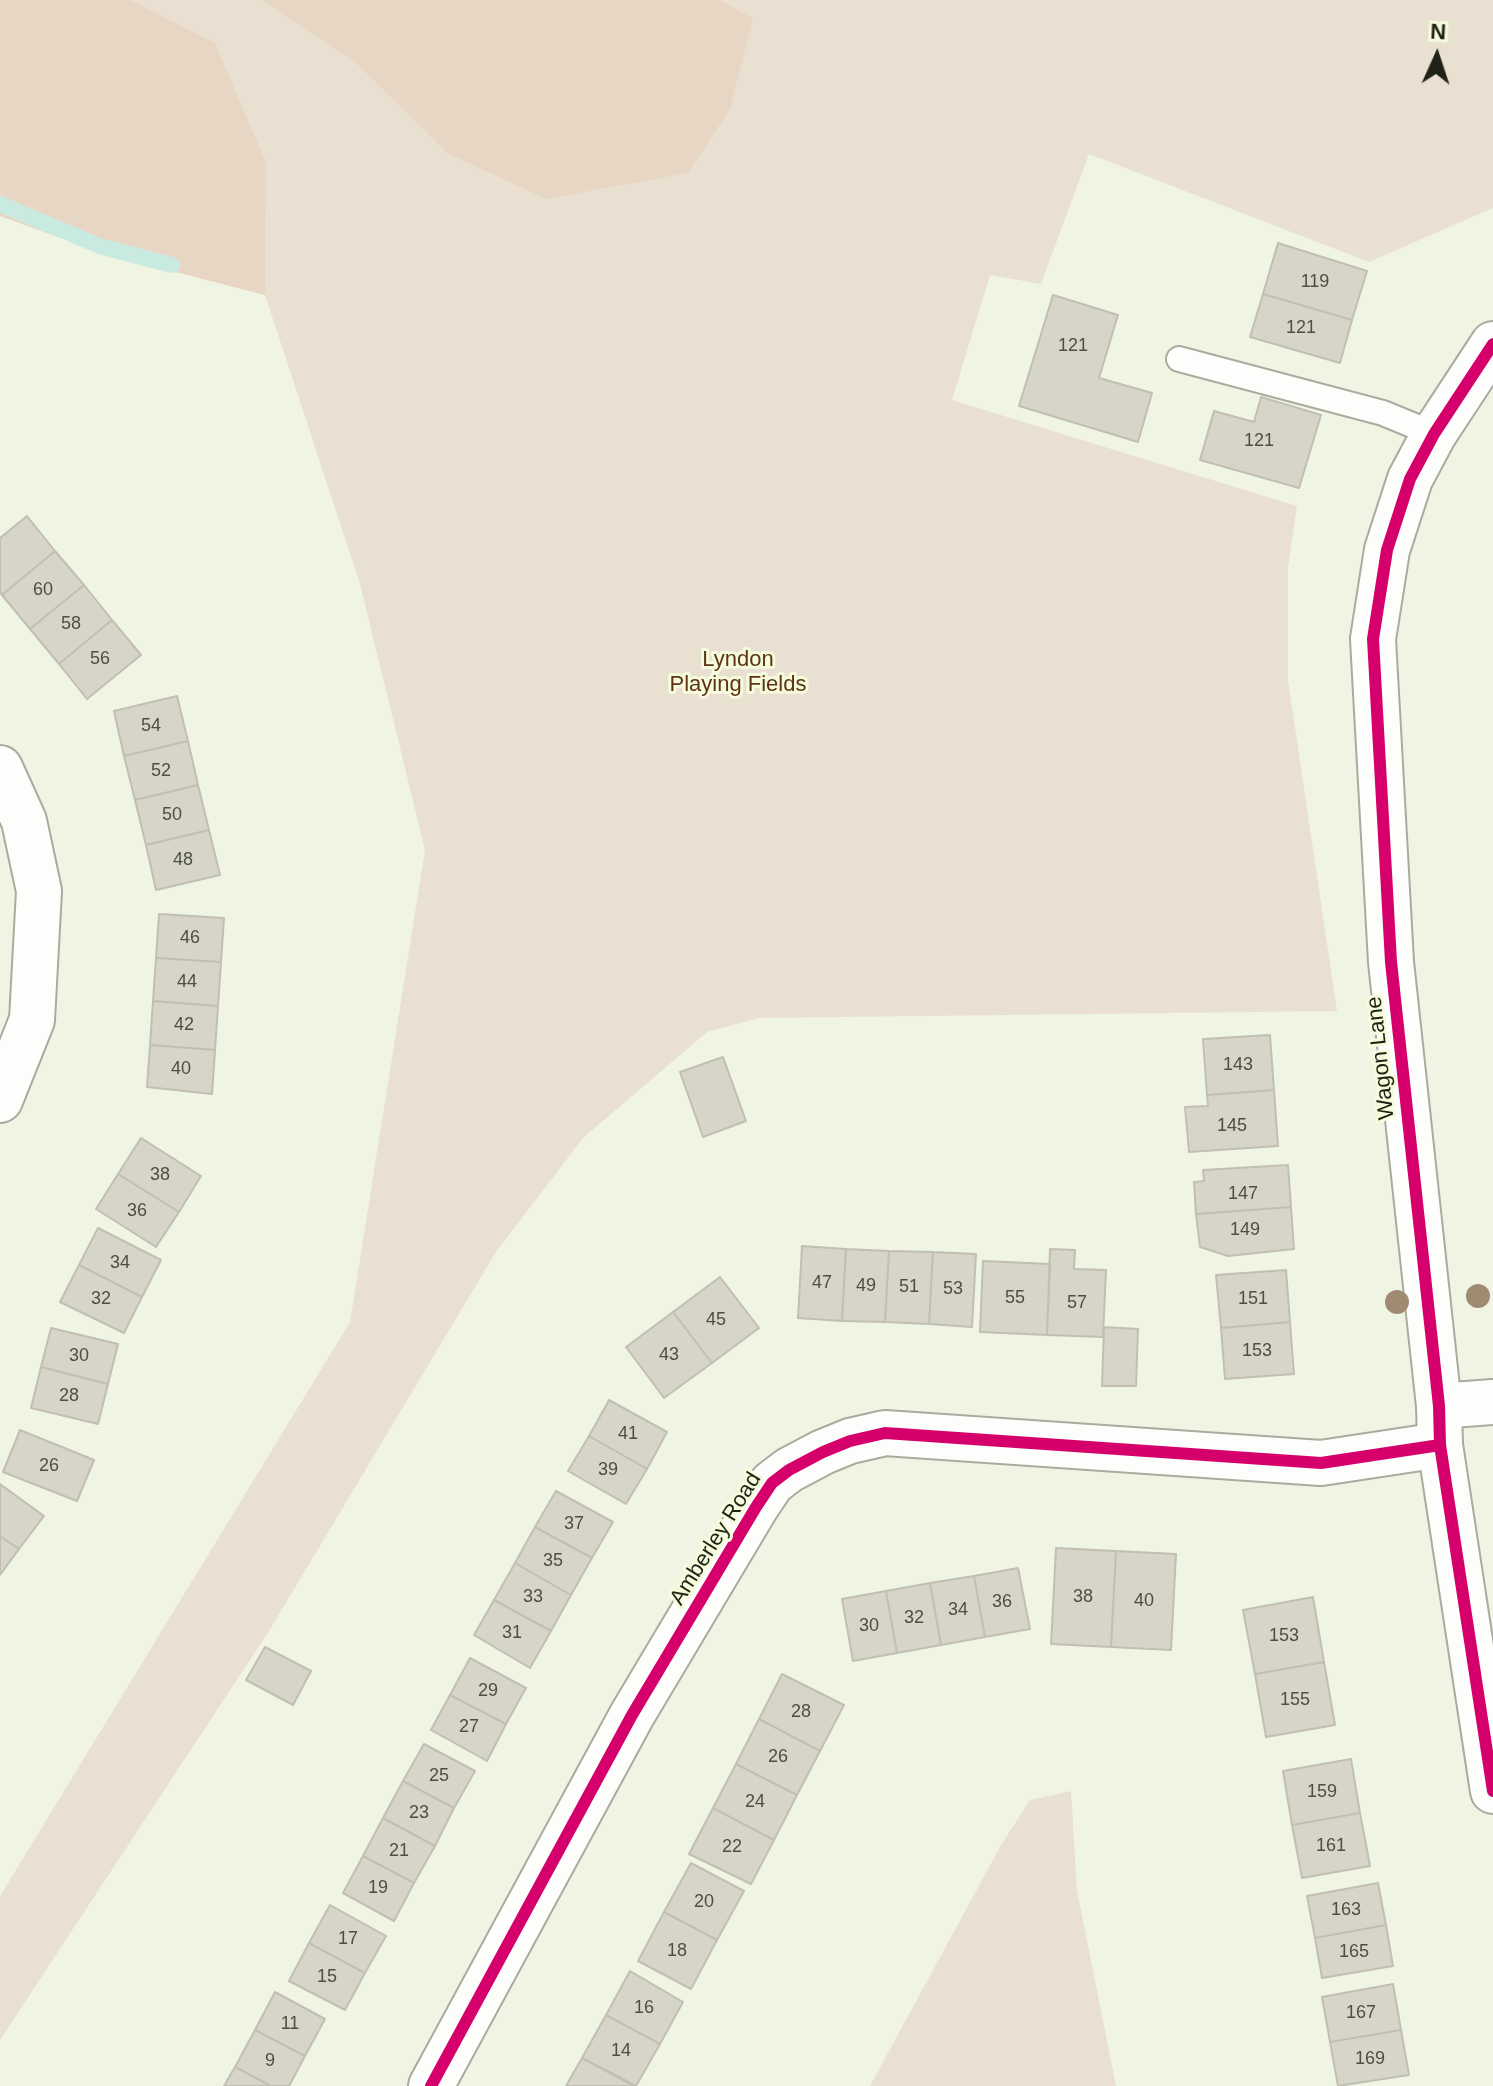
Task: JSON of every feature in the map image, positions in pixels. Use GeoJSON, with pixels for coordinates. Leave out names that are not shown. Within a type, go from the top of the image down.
{"type":"FeatureCollection","features":[{"type":"Feature","properties":{"kind":"street","name":"Wagon Lane"},"geometry":{"type":"LineString","coordinates":[[1493,344],[1434,434],[1410,479],[1387,550],[1373,639],[1391,962],[1440,1426],[1493,1791]]}},
{"type":"Feature","properties":{"kind":"street"},"geometry":{"type":"LineString","coordinates":[[0,768],[24,821],[39,891],[32,1020],[0,1100]]}},
{"type":"Feature","properties":{"kind":"street","name":"Amberley Road"},"geometry":{"type":"LineString","coordinates":[[431,2086],[632,1715],[756,1507],[772,1483],[789,1470],[850,1441],[885,1433],[1321,1463],[1440,1426],[1493,1402]]}},
{"type":"Feature","properties":{"kind":"lane"},"geometry":{"type":"LineString","coordinates":[[1179,359],[1383,413],[1434,434]]}},
{"type":"Feature","properties":{"kind":"green space","name":"Lyndon Playing Fields"},"geometry":{"type":"Polygon","coordinates":[[[0,0],[1493,0],[1493,208],[1369,262],[1089,154],[1041,284],[990,275],[952,400],[1297,506],[1288,567],[1288,680],[1337,1011],[759,1018],[707,1032],[583,1138],[496,1252],[269,1631],[0,2040],[0,1896],[350,1322],[425,850],[360,584],[265,295],[106,254],[0,216],[0,0]]]}},
{"type":"Feature","properties":{"kind":"green space"},"geometry":{"type":"Polygon","coordinates":[[[1071,1791],[1077,1890],[1116,2086],[870,2086],[1001,1845],[1030,1800],[1071,1791]]]}},
{"type":"Feature","properties":{"kind":"shaded area"},"geometry":{"type":"Polygon","coordinates":[[[0,0],[130,0],[215,43],[266,163],[265,295],[106,254],[0,216],[0,0]]]}},
{"type":"Feature","properties":{"kind":"shaded area"},"geometry":{"type":"Polygon","coordinates":[[[261,0],[719,0],[753,18],[730,109],[688,173],[546,199],[449,154],[355,62],[261,0]]]}},
{"type":"Feature","properties":{"kind":"building"},"geometry":{"type":"Polygon","coordinates":[[[1278,243],[1367,271],[1352,320],[1263,294],[1278,243]]]}},
{"type":"Feature","properties":{"kind":"building"},"geometry":{"type":"Polygon","coordinates":[[[1263,294],[1352,320],[1340,363],[1250,337],[1263,294]]]}},
{"type":"Feature","properties":{"kind":"building"},"geometry":{"type":"Polygon","coordinates":[[[1053,295],[1118,315],[1099,378],[1152,393],[1138,442],[1019,406],[1053,295]]]}},
{"type":"Feature","properties":{"kind":"building"},"geometry":{"type":"Polygon","coordinates":[[[1261,397],[1321,415],[1299,488],[1200,460],[1214,411],[1254,422],[1261,397]]]}},
{"type":"Feature","properties":{"kind":"building"},"geometry":{"type":"Polygon","coordinates":[[[27,516],[55,551],[2,595],[0,538],[27,516]]]}},
{"type":"Feature","properties":{"kind":"building"},"geometry":{"type":"Polygon","coordinates":[[[55,551],[84,585],[30,629],[2,595],[55,551]]]}},
{"type":"Feature","properties":{"kind":"building"},"geometry":{"type":"Polygon","coordinates":[[[84,585],[112,620],[59,664],[30,629],[84,585]]]}},
{"type":"Feature","properties":{"kind":"building"},"geometry":{"type":"Polygon","coordinates":[[[112,620],[141,655],[87,699],[59,664],[112,620]]]}},
{"type":"Feature","properties":{"kind":"building"},"geometry":{"type":"Polygon","coordinates":[[[177,696],[188,741],[124,756],[114,711],[177,696]]]}},
{"type":"Feature","properties":{"kind":"building"},"geometry":{"type":"Polygon","coordinates":[[[188,741],[198,785],[135,800],[124,756],[188,741]]]}},
{"type":"Feature","properties":{"kind":"building"},"geometry":{"type":"Polygon","coordinates":[[[198,785],[209,830],[146,845],[135,800],[198,785]]]}},
{"type":"Feature","properties":{"kind":"building"},"geometry":{"type":"Polygon","coordinates":[[[209,830],[220,875],[156,890],[146,845],[209,830]]]}},
{"type":"Feature","properties":{"kind":"building"},"geometry":{"type":"Polygon","coordinates":[[[159,914],[224,918],[221,962],[156,958],[159,914]]]}},
{"type":"Feature","properties":{"kind":"building"},"geometry":{"type":"Polygon","coordinates":[[[156,958],[221,962],[218,1006],[153,1001],[156,958]]]}},
{"type":"Feature","properties":{"kind":"building"},"geometry":{"type":"Polygon","coordinates":[[[153,1001],[218,1006],[215,1050],[150,1045],[153,1001]]]}},
{"type":"Feature","properties":{"kind":"building"},"geometry":{"type":"Polygon","coordinates":[[[1270,1035],[1274,1090],[1207,1095],[1203,1039],[1270,1035]]]}},
{"type":"Feature","properties":{"kind":"building"},"geometry":{"type":"Polygon","coordinates":[[[150,1045],[215,1050],[212,1094],[147,1087],[150,1045]]]}},
{"type":"Feature","properties":{"kind":"building"},"geometry":{"type":"Polygon","coordinates":[[[723,1057],[746,1121],[703,1137],[680,1072],[723,1057]]]}},
{"type":"Feature","properties":{"kind":"building"},"geometry":{"type":"Polygon","coordinates":[[[1274,1090],[1278,1146],[1189,1152],[1185,1107],[1208,1106],[1207,1095],[1274,1090]]]}},
{"type":"Feature","properties":{"kind":"building"},"geometry":{"type":"Polygon","coordinates":[[[141,1138],[201,1176],[179,1212],[118,1174],[141,1138]]]}},
{"type":"Feature","properties":{"kind":"building"},"geometry":{"type":"Polygon","coordinates":[[[1288,1165],[1291,1207],[1196,1214],[1194,1182],[1204,1181],[1203,1170],[1288,1165]]]}},
{"type":"Feature","properties":{"kind":"building"},"geometry":{"type":"Polygon","coordinates":[[[118,1174],[179,1212],[156,1247],[96,1209],[118,1174]]]}},
{"type":"Feature","properties":{"kind":"building"},"geometry":{"type":"Polygon","coordinates":[[[1291,1207],[1294,1249],[1228,1256],[1200,1247],[1196,1214],[1291,1207]]]}},
{"type":"Feature","properties":{"kind":"building"},"geometry":{"type":"Polygon","coordinates":[[[98,1228],[161,1260],[142,1297],[79,1265],[98,1228]]]}},
{"type":"Feature","properties":{"kind":"building"},"geometry":{"type":"Polygon","coordinates":[[[802,1246],[846,1249],[842,1321],[798,1318],[802,1246]]]}},
{"type":"Feature","properties":{"kind":"building"},"geometry":{"type":"Polygon","coordinates":[[[846,1249],[889,1251],[885,1322],[842,1321],[846,1249]]]}},
{"type":"Feature","properties":{"kind":"building"},"geometry":{"type":"Polygon","coordinates":[[[1050,1249],[1075,1250],[1074,1269],[1106,1270],[1103,1337],[1047,1335],[1050,1249]]]}},
{"type":"Feature","properties":{"kind":"building"},"geometry":{"type":"Polygon","coordinates":[[[889,1251],[933,1252],[929,1324],[885,1322],[889,1251]]]}},
{"type":"Feature","properties":{"kind":"building"},"geometry":{"type":"Polygon","coordinates":[[[933,1252],[976,1254],[972,1327],[929,1324],[933,1252]]]}},
{"type":"Feature","properties":{"kind":"building"},"geometry":{"type":"Polygon","coordinates":[[[983,1261],[1050,1264],[1047,1335],[980,1332],[983,1261]]]}},
{"type":"Feature","properties":{"kind":"building"},"geometry":{"type":"Polygon","coordinates":[[[79,1265],[142,1297],[124,1333],[60,1302],[79,1265]]]}},
{"type":"Feature","properties":{"kind":"building"},"geometry":{"type":"Polygon","coordinates":[[[1286,1270],[1290,1322],[1221,1328],[1216,1275],[1286,1270]]]}},
{"type":"Feature","properties":{"kind":"building"},"geometry":{"type":"Polygon","coordinates":[[[720,1277],[759,1328],[712,1363],[673,1312],[720,1277]]]}},
{"type":"Feature","properties":{"kind":"building"},"geometry":{"type":"Polygon","coordinates":[[[673,1312],[712,1363],[664,1398],[626,1347],[673,1312]]]}},
{"type":"Feature","properties":{"kind":"building"},"geometry":{"type":"Polygon","coordinates":[[[1290,1322],[1294,1374],[1225,1379],[1221,1328],[1290,1322]]]}},
{"type":"Feature","properties":{"kind":"building"},"geometry":{"type":"Polygon","coordinates":[[[1104,1327],[1138,1329],[1136,1386],[1102,1386],[1104,1327]]]}},
{"type":"Feature","properties":{"kind":"building"},"geometry":{"type":"Polygon","coordinates":[[[51,1328],[118,1344],[108,1384],[41,1367],[51,1328]]]}},
{"type":"Feature","properties":{"kind":"building"},"geometry":{"type":"Polygon","coordinates":[[[41,1367],[108,1384],[98,1424],[31,1408],[41,1367]]]}},
{"type":"Feature","properties":{"kind":"building"},"geometry":{"type":"Polygon","coordinates":[[[609,1400],[667,1432],[647,1469],[589,1436],[609,1400]]]}},
{"type":"Feature","properties":{"kind":"building"},"geometry":{"type":"Polygon","coordinates":[[[20,1430],[94,1460],[77,1501],[3,1472],[20,1430]]]}},
{"type":"Feature","properties":{"kind":"building"},"geometry":{"type":"Polygon","coordinates":[[[589,1436],[647,1469],[626,1504],[568,1471],[589,1436]]]}},
{"type":"Feature","properties":{"kind":"building"},"geometry":{"type":"Polygon","coordinates":[[[0,1484],[44,1516],[19,1549],[0,1536],[0,1484]]]}},
{"type":"Feature","properties":{"kind":"building"},"geometry":{"type":"Polygon","coordinates":[[[556,1491],[613,1522],[592,1558],[535,1527],[556,1491]]]}},
{"type":"Feature","properties":{"kind":"building"},"geometry":{"type":"Polygon","coordinates":[[[535,1527],[592,1558],[571,1595],[515,1563],[535,1527]]]}},
{"type":"Feature","properties":{"kind":"building"},"geometry":{"type":"Polygon","coordinates":[[[0,1536],[19,1549],[0,1575],[0,1536]]]}},
{"type":"Feature","properties":{"kind":"building"},"geometry":{"type":"Polygon","coordinates":[[[1056,1548],[1116,1551],[1111,1647],[1051,1644],[1056,1548]]]}},
{"type":"Feature","properties":{"kind":"building"},"geometry":{"type":"Polygon","coordinates":[[[1116,1551],[1176,1554],[1171,1650],[1111,1647],[1116,1551]]]}},
{"type":"Feature","properties":{"kind":"building"},"geometry":{"type":"Polygon","coordinates":[[[515,1563],[571,1595],[551,1631],[494,1600],[515,1563]]]}},
{"type":"Feature","properties":{"kind":"building"},"geometry":{"type":"Polygon","coordinates":[[[1018,1568],[1030,1629],[985,1637],[974,1576],[1018,1568]]]}},
{"type":"Feature","properties":{"kind":"building"},"geometry":{"type":"Polygon","coordinates":[[[974,1576],[985,1637],[941,1645],[930,1583],[974,1576]]]}},
{"type":"Feature","properties":{"kind":"building"},"geometry":{"type":"Polygon","coordinates":[[[930,1583],[941,1645],[897,1653],[886,1591],[930,1583]]]}},
{"type":"Feature","properties":{"kind":"building"},"geometry":{"type":"Polygon","coordinates":[[[886,1591],[897,1653],[853,1661],[842,1599],[886,1591]]]}},
{"type":"Feature","properties":{"kind":"building"},"geometry":{"type":"Polygon","coordinates":[[[1313,1597],[1324,1662],[1255,1674],[1243,1610],[1313,1597]]]}},
{"type":"Feature","properties":{"kind":"building"},"geometry":{"type":"Polygon","coordinates":[[[494,1600],[551,1631],[530,1668],[474,1635],[494,1600]]]}},
{"type":"Feature","properties":{"kind":"building"},"geometry":{"type":"Polygon","coordinates":[[[265,1647],[311,1671],[293,1705],[246,1680],[265,1647]]]}},
{"type":"Feature","properties":{"kind":"building"},"geometry":{"type":"Polygon","coordinates":[[[470,1658],[526,1688],[506,1724],[450,1695],[470,1658]]]}},
{"type":"Feature","properties":{"kind":"building"},"geometry":{"type":"Polygon","coordinates":[[[1324,1662],[1335,1725],[1266,1737],[1255,1674],[1324,1662]]]}},
{"type":"Feature","properties":{"kind":"building"},"geometry":{"type":"Polygon","coordinates":[[[782,1674],[844,1705],[820,1751],[759,1719],[782,1674]]]}},
{"type":"Feature","properties":{"kind":"building"},"geometry":{"type":"Polygon","coordinates":[[[450,1695],[506,1724],[487,1761],[431,1730],[450,1695]]]}},
{"type":"Feature","properties":{"kind":"building"},"geometry":{"type":"Polygon","coordinates":[[[759,1719],[820,1751],[797,1795],[736,1764],[759,1719]]]}},
{"type":"Feature","properties":{"kind":"building"},"geometry":{"type":"Polygon","coordinates":[[[424,1744],[475,1771],[454,1808],[403,1781],[424,1744]]]}},
{"type":"Feature","properties":{"kind":"building"},"geometry":{"type":"Polygon","coordinates":[[[1351,1759],[1360,1813],[1292,1825],[1283,1771],[1351,1759]]]}},
{"type":"Feature","properties":{"kind":"building"},"geometry":{"type":"Polygon","coordinates":[[[736,1764],[797,1795],[774,1840],[713,1808],[736,1764]]]}},
{"type":"Feature","properties":{"kind":"building"},"geometry":{"type":"Polygon","coordinates":[[[403,1781],[454,1808],[435,1846],[383,1818],[403,1781]]]}},
{"type":"Feature","properties":{"kind":"building"},"geometry":{"type":"Polygon","coordinates":[[[713,1808],[774,1840],[751,1884],[689,1854],[713,1808]]]}},
{"type":"Feature","properties":{"kind":"building"},"geometry":{"type":"Polygon","coordinates":[[[1360,1813],[1370,1866],[1302,1878],[1292,1825],[1360,1813]]]}},
{"type":"Feature","properties":{"kind":"building"},"geometry":{"type":"Polygon","coordinates":[[[383,1818],[435,1846],[414,1883],[363,1856],[383,1818]]]}},
{"type":"Feature","properties":{"kind":"building"},"geometry":{"type":"Polygon","coordinates":[[[363,1856],[414,1883],[394,1921],[343,1893],[363,1856]]]}},
{"type":"Feature","properties":{"kind":"building"},"geometry":{"type":"Polygon","coordinates":[[[691,1863],[744,1891],[717,1940],[664,1912],[691,1863]]]}},
{"type":"Feature","properties":{"kind":"building"},"geometry":{"type":"Polygon","coordinates":[[[1378,1883],[1386,1925],[1315,1938],[1307,1896],[1378,1883]]]}},
{"type":"Feature","properties":{"kind":"building"},"geometry":{"type":"Polygon","coordinates":[[[330,1905],[386,1936],[365,1973],[309,1943],[330,1905]]]}},
{"type":"Feature","properties":{"kind":"building"},"geometry":{"type":"Polygon","coordinates":[[[664,1912],[717,1940],[691,1989],[638,1961],[664,1912]]]}},
{"type":"Feature","properties":{"kind":"building"},"geometry":{"type":"Polygon","coordinates":[[[1386,1925],[1393,1966],[1322,1978],[1315,1938],[1386,1925]]]}},
{"type":"Feature","properties":{"kind":"building"},"geometry":{"type":"Polygon","coordinates":[[[309,1943],[365,1973],[345,2010],[289,1981],[309,1943]]]}},
{"type":"Feature","properties":{"kind":"building"},"geometry":{"type":"Polygon","coordinates":[[[630,1971],[683,2002],[660,2044],[606,2015],[630,1971]]]}},
{"type":"Feature","properties":{"kind":"building"},"geometry":{"type":"Polygon","coordinates":[[[1393,1984],[1401,2030],[1330,2042],[1322,1997],[1393,1984]]]}},
{"type":"Feature","properties":{"kind":"building"},"geometry":{"type":"Polygon","coordinates":[[[275,1992],[325,2019],[305,2056],[255,2030],[275,1992]]]}},
{"type":"Feature","properties":{"kind":"building"},"geometry":{"type":"Polygon","coordinates":[[[606,2015],[660,2044],[636,2086],[582,2058],[606,2015]]]}},
{"type":"Feature","properties":{"kind":"building"},"geometry":{"type":"Polygon","coordinates":[[[255,2030],[305,2056],[289,2086],[271,2086],[235,2067],[255,2030]]]}},
{"type":"Feature","properties":{"kind":"building"},"geometry":{"type":"Polygon","coordinates":[[[1401,2030],[1409,2075],[1338,2086],[1330,2042],[1401,2030]]]}},
{"type":"Feature","properties":{"kind":"building"},"geometry":{"type":"Polygon","coordinates":[[[582,2058],[634,2086],[566,2086],[582,2058]]]}},
{"type":"Feature","properties":{"kind":"building"},"geometry":{"type":"Polygon","coordinates":[[[235,2067],[271,2086],[224,2086],[235,2067]]]}},
{"type":"Feature","properties":{"kind":"waterway"},"geometry":{"type":"LineString","coordinates":[[0,204],[102,247],[172,265]]}},
{"type":"Feature","properties":{"kind":"cycle path"},"geometry":{"type":"LineString","coordinates":[[1493,344],[1434,434],[1410,479],[1387,550],[1373,639],[1391,962],[1439,1406],[1440,1445],[1493,1791]]}},
{"type":"Feature","properties":{"kind":"cycle path"},"geometry":{"type":"LineString","coordinates":[[431,2086],[632,1715],[756,1507],[772,1483],[789,1470],[850,1441],[885,1433],[1321,1463],[1440,1445]]}}]}
